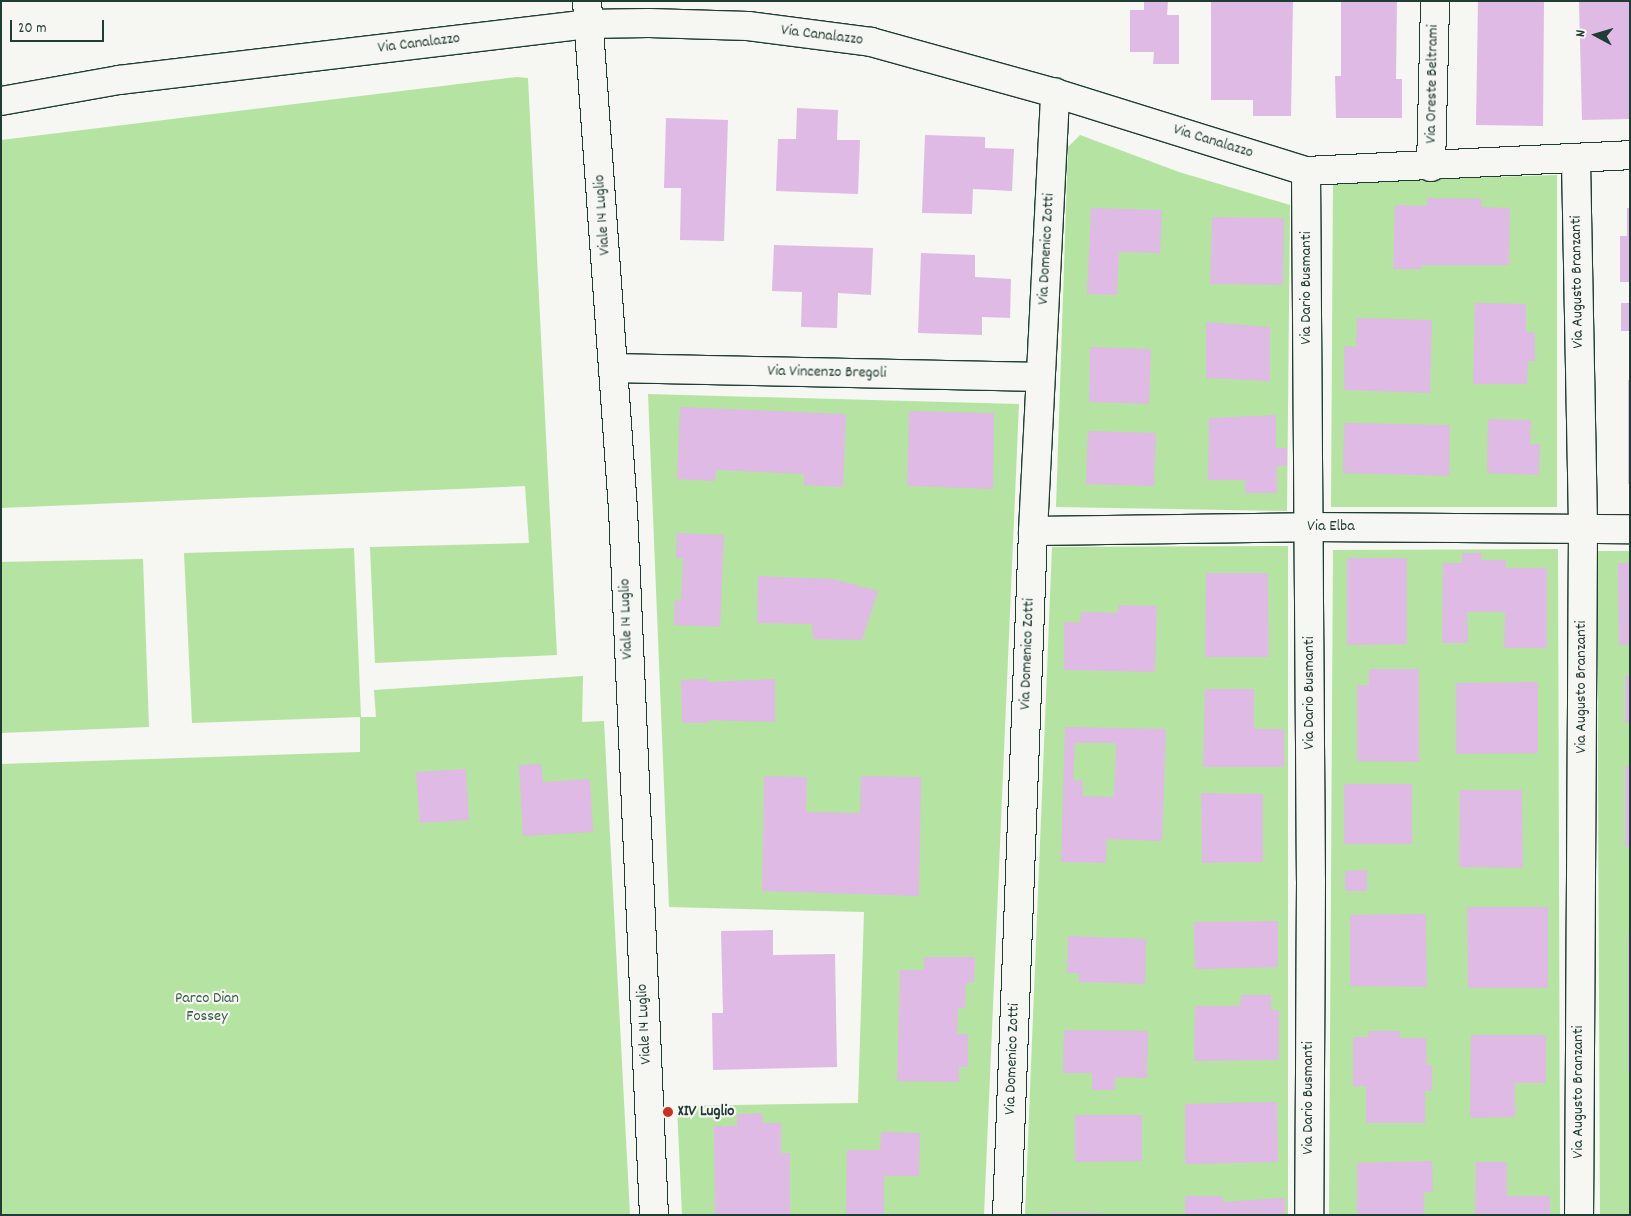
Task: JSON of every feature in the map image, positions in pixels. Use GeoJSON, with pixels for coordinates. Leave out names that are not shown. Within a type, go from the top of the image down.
{"type":"FeatureCollection","features":[{"type":"Feature","properties":{"kind":"street","name":"Via Oreste Beltrami"},"geometry":{"type":"LineString","coordinates":[[1431,167],[1435,1]]}},
{"type":"Feature","properties":{"kind":"street","name":"Via Canalazzo"},"geometry":{"type":"LineString","coordinates":[[1,101],[119,80],[588,13],[748,26],[871,42],[1055,93],[1306,171],[1431,167],[1630,156]]}},
{"type":"Feature","properties":{"kind":"street","name":"Viale 14 Luglio"},"geometry":{"type":"LineString","coordinates":[[588,13],[623,518],[654,1215]]}},
{"type":"Feature","properties":{"kind":"street","name":"Via Domenico Zotti"},"geometry":{"type":"LineString","coordinates":[[1007,1215],[1033,531],[1055,93]]}},
{"type":"Feature","properties":{"kind":"street","name":"Via Augusto Branzanti"},"geometry":{"type":"LineString","coordinates":[[1576,160],[1583,529],[1578,1215]]}},
{"type":"Feature","properties":{"kind":"street","name":"Via Dario Busmanti"},"geometry":{"type":"LineString","coordinates":[[1306,171],[1309,527],[1309,1215]]}},
{"type":"Feature","properties":{"kind":"street","name":"Via Vincenzo Bregoli"},"geometry":{"type":"LineString","coordinates":[[613,368],[1040,377]]}},
{"type":"Feature","properties":{"kind":"street","name":"Via Elba"},"geometry":{"type":"LineString","coordinates":[[1033,531],[1309,527],[1630,529]]}},
{"type":"Feature","properties":{"kind":"green space"},"geometry":{"type":"Polygon","coordinates":[[[517,77],[528,78],[557,655],[375,663],[370,547],[529,543],[525,486],[1,508],[1,140],[517,77]]]}},
{"type":"Feature","properties":{"kind":"green space"},"geometry":{"type":"Polygon","coordinates":[[[1080,135],[1179,172],[1290,205],[1287,511],[1056,507],[1068,147],[1080,135]]]}},
{"type":"Feature","properties":{"kind":"green space"},"geometry":{"type":"Polygon","coordinates":[[[1557,175],[1557,507],[1331,507],[1333,182],[1557,175]]]}},
{"type":"Feature","properties":{"kind":"green space"},"geometry":{"type":"Polygon","coordinates":[[[648,394],[1019,404],[984,1215],[682,1215],[677,1106],[858,1103],[864,912],[669,907],[648,394]]]}},
{"type":"Feature","properties":{"kind":"green space"},"geometry":{"type":"Polygon","coordinates":[[[1288,546],[1288,1215],[1025,1215],[1052,547],[1288,546]]]}},
{"type":"Feature","properties":{"kind":"green space","name":"Parco Dian Fossey"},"geometry":{"type":"Polygon","coordinates":[[[354,548],[361,717],[376,717],[374,690],[583,676],[582,722],[604,721],[630,1215],[1,1215],[1,764],[360,752],[360,717],[192,723],[184,553],[354,548]]]}},
{"type":"Feature","properties":{"kind":"green space"},"geometry":{"type":"Polygon","coordinates":[[[1558,549],[1560,1215],[1329,1215],[1333,550],[1558,549]]]}},
{"type":"Feature","properties":{"kind":"green space"},"geometry":{"type":"Polygon","coordinates":[[[1597,551],[1630,551],[1630,1215],[1600,1215],[1597,551]]]}},
{"type":"Feature","properties":{"kind":"green space"},"geometry":{"type":"Polygon","coordinates":[[[143,559],[149,727],[1,733],[1,562],[143,559]]]}},
{"type":"Feature","properties":{"kind":"building"},"geometry":{"type":"Polygon","coordinates":[[[1144,1],[1168,1],[1167,15],[1179,15],[1179,64],[1153,64],[1154,52],[1130,52],[1130,10],[1144,10],[1144,1]]]}},
{"type":"Feature","properties":{"kind":"building"},"geometry":{"type":"Polygon","coordinates":[[[1211,1],[1293,1],[1291,116],[1253,116],[1253,100],[1211,100],[1211,1]]]}},
{"type":"Feature","properties":{"kind":"building"},"geometry":{"type":"Polygon","coordinates":[[[1341,1],[1397,1],[1396,79],[1402,79],[1402,118],[1336,118],[1335,76],[1341,76],[1341,1]]]}},
{"type":"Feature","properties":{"kind":"building"},"geometry":{"type":"Polygon","coordinates":[[[1478,1],[1544,1],[1543,126],[1476,125],[1478,1]]]}},
{"type":"Feature","properties":{"kind":"building"},"geometry":{"type":"Polygon","coordinates":[[[1579,1],[1630,1],[1630,119],[1582,120],[1579,1]]]}},
{"type":"Feature","properties":{"kind":"building"},"geometry":{"type":"Polygon","coordinates":[[[797,108],[838,110],[837,140],[860,140],[858,194],[776,191],[778,139],[796,139],[797,108]]]}},
{"type":"Feature","properties":{"kind":"building"},"geometry":{"type":"Polygon","coordinates":[[[666,118],[728,120],[724,241],[680,240],[681,188],[664,188],[666,118]]]}},
{"type":"Feature","properties":{"kind":"building"},"geometry":{"type":"Polygon","coordinates":[[[925,135],[985,137],[985,148],[1014,149],[1012,191],[973,189],[972,214],[922,213],[925,135]]]}},
{"type":"Feature","properties":{"kind":"building"},"geometry":{"type":"Polygon","coordinates":[[[1427,198],[1482,199],[1481,207],[1510,208],[1509,265],[1422,265],[1422,269],[1393,269],[1395,205],[1427,206],[1427,198]]]}},
{"type":"Feature","properties":{"kind":"building"},"geometry":{"type":"Polygon","coordinates":[[[1091,208],[1162,210],[1160,253],[1119,252],[1117,295],[1087,294],[1091,208]]]}},
{"type":"Feature","properties":{"kind":"building"},"geometry":{"type":"Polygon","coordinates":[[[1627,208],[1630,208],[1630,282],[1620,282],[1620,236],[1627,236],[1627,208]]]}},
{"type":"Feature","properties":{"kind":"building"},"geometry":{"type":"Polygon","coordinates":[[[1212,217],[1284,218],[1283,285],[1210,284],[1212,217]]]}},
{"type":"Feature","properties":{"kind":"building"},"geometry":{"type":"Polygon","coordinates":[[[774,245],[873,248],[871,295],[838,293],[837,328],[801,327],[802,292],[772,291],[774,245]]]}},
{"type":"Feature","properties":{"kind":"building"},"geometry":{"type":"Polygon","coordinates":[[[921,253],[975,255],[975,277],[1011,279],[1010,318],[982,317],[982,335],[918,333],[921,253]]]}},
{"type":"Feature","properties":{"kind":"building"},"geometry":{"type":"Polygon","coordinates":[[[1475,303],[1526,304],[1526,332],[1535,333],[1535,361],[1528,361],[1527,384],[1473,384],[1475,303]]]}},
{"type":"Feature","properties":{"kind":"building"},"geometry":{"type":"Polygon","coordinates":[[[1621,303],[1630,303],[1630,331],[1621,331],[1621,303]]]}},
{"type":"Feature","properties":{"kind":"building"},"geometry":{"type":"Polygon","coordinates":[[[1357,318],[1432,320],[1430,393],[1344,390],[1344,346],[1356,347],[1357,318]]]}},
{"type":"Feature","properties":{"kind":"building"},"geometry":{"type":"Polygon","coordinates":[[[1206,322],[1270,327],[1270,381],[1206,378],[1206,322]]]}},
{"type":"Feature","properties":{"kind":"building"},"geometry":{"type":"Polygon","coordinates":[[[1090,347],[1151,349],[1149,404],[1089,402],[1090,347]]]}},
{"type":"Feature","properties":{"kind":"building"},"geometry":{"type":"Polygon","coordinates":[[[1628,380],[1630,380],[1630,484],[1628,484],[1628,380]]]}},
{"type":"Feature","properties":{"kind":"building"},"geometry":{"type":"Polygon","coordinates":[[[680,407],[846,414],[843,487],[804,485],[804,474],[716,470],[715,481],[677,479],[680,407]]]}},
{"type":"Feature","properties":{"kind":"building"},"geometry":{"type":"Polygon","coordinates":[[[909,411],[994,413],[993,489],[907,486],[909,411]]]}},
{"type":"Feature","properties":{"kind":"building"},"geometry":{"type":"Polygon","coordinates":[[[1276,415],[1276,448],[1287,448],[1287,466],[1277,466],[1277,493],[1245,493],[1245,480],[1208,480],[1209,418],[1276,415]]]}},
{"type":"Feature","properties":{"kind":"building"},"geometry":{"type":"Polygon","coordinates":[[[1488,419],[1531,420],[1530,444],[1540,444],[1539,475],[1487,473],[1488,419]]]}},
{"type":"Feature","properties":{"kind":"building"},"geometry":{"type":"Polygon","coordinates":[[[1344,423],[1450,425],[1449,476],[1343,473],[1344,423]]]}},
{"type":"Feature","properties":{"kind":"building"},"geometry":{"type":"Polygon","coordinates":[[[1088,431],[1156,433],[1154,486],[1086,484],[1088,431]]]}},
{"type":"Feature","properties":{"kind":"building"},"geometry":{"type":"Polygon","coordinates":[[[677,533],[724,535],[720,627],[674,625],[675,600],[681,601],[683,558],[676,558],[677,533]]]}},
{"type":"Feature","properties":{"kind":"building"},"geometry":{"type":"Polygon","coordinates":[[[1462,553],[1482,553],[1481,560],[1506,560],[1505,568],[1547,568],[1547,648],[1504,648],[1505,612],[1467,612],[1468,643],[1442,643],[1443,563],[1462,563],[1462,553]]]}},
{"type":"Feature","properties":{"kind":"building"},"geometry":{"type":"Polygon","coordinates":[[[1347,558],[1407,558],[1407,644],[1347,645],[1347,558]]]}},
{"type":"Feature","properties":{"kind":"building"},"geometry":{"type":"Polygon","coordinates":[[[1618,563],[1630,563],[1630,645],[1619,645],[1618,563]]]}},
{"type":"Feature","properties":{"kind":"building"},"geometry":{"type":"Polygon","coordinates":[[[1206,573],[1268,573],[1269,657],[1205,657],[1206,573]]]}},
{"type":"Feature","properties":{"kind":"building"},"geometry":{"type":"Polygon","coordinates":[[[758,576],[833,579],[878,591],[862,640],[813,639],[812,624],[757,623],[758,576]]]}},
{"type":"Feature","properties":{"kind":"building"},"geometry":{"type":"Polygon","coordinates":[[[1119,605],[1157,606],[1155,672],[1064,670],[1064,622],[1080,623],[1081,612],[1118,613],[1119,605]]]}},
{"type":"Feature","properties":{"kind":"building"},"geometry":{"type":"Polygon","coordinates":[[[1369,669],[1419,669],[1419,762],[1357,761],[1357,685],[1369,685],[1369,669]]]}},
{"type":"Feature","properties":{"kind":"building"},"geometry":{"type":"Polygon","coordinates":[[[1625,676],[1630,676],[1630,723],[1625,723],[1625,676]]]}},
{"type":"Feature","properties":{"kind":"building"},"geometry":{"type":"Polygon","coordinates":[[[708,679],[708,682],[775,679],[775,722],[709,720],[709,723],[682,723],[681,680],[708,679]]]}},
{"type":"Feature","properties":{"kind":"building"},"geometry":{"type":"Polygon","coordinates":[[[1538,682],[1538,753],[1456,754],[1456,683],[1538,682]]]}},
{"type":"Feature","properties":{"kind":"building"},"geometry":{"type":"Polygon","coordinates":[[[1205,689],[1254,689],[1254,729],[1284,729],[1284,767],[1203,767],[1205,689]]]}},
{"type":"Feature","properties":{"kind":"building"},"geometry":{"type":"Polygon","coordinates":[[[1065,727],[1166,729],[1162,841],[1107,839],[1106,863],[1061,862],[1065,727]],[[1075,743],[1073,780],[1082,780],[1083,796],[1114,797],[1116,743],[1075,743]]]}},
{"type":"Feature","properties":{"kind":"building"},"geometry":{"type":"Polygon","coordinates":[[[541,764],[543,782],[590,779],[593,832],[523,836],[519,765],[541,764]]]}},
{"type":"Feature","properties":{"kind":"building"},"geometry":{"type":"Polygon","coordinates":[[[1625,766],[1630,766],[1630,847],[1625,847],[1625,766]]]}},
{"type":"Feature","properties":{"kind":"building"},"geometry":{"type":"Polygon","coordinates":[[[466,769],[469,820],[420,823],[416,772],[466,769]]]}},
{"type":"Feature","properties":{"kind":"building"},"geometry":{"type":"Polygon","coordinates":[[[764,776],[807,777],[806,812],[860,813],[861,776],[921,777],[919,896],[762,891],[764,776]]]}},
{"type":"Feature","properties":{"kind":"building"},"geometry":{"type":"Polygon","coordinates":[[[1344,784],[1412,784],[1412,844],[1344,844],[1344,784]]]}},
{"type":"Feature","properties":{"kind":"building"},"geometry":{"type":"Polygon","coordinates":[[[1460,790],[1522,790],[1523,868],[1459,867],[1460,790]]]}},
{"type":"Feature","properties":{"kind":"building"},"geometry":{"type":"Polygon","coordinates":[[[1201,793],[1263,794],[1263,862],[1202,863],[1201,793]]]}},
{"type":"Feature","properties":{"kind":"building"},"geometry":{"type":"Polygon","coordinates":[[[1367,870],[1367,891],[1345,891],[1345,871],[1367,870]]]}},
{"type":"Feature","properties":{"kind":"building"},"geometry":{"type":"Polygon","coordinates":[[[1467,907],[1548,907],[1548,988],[1468,988],[1467,907]]]}},
{"type":"Feature","properties":{"kind":"building"},"geometry":{"type":"Polygon","coordinates":[[[1426,914],[1427,987],[1350,986],[1350,915],[1426,914]]]}},
{"type":"Feature","properties":{"kind":"building"},"geometry":{"type":"Polygon","coordinates":[[[1278,921],[1278,967],[1195,969],[1194,922],[1278,921]]]}},
{"type":"Feature","properties":{"kind":"building"},"geometry":{"type":"Polygon","coordinates":[[[773,930],[773,955],[835,954],[837,1067],[713,1070],[712,1013],[723,1013],[721,931],[773,930]]]}},
{"type":"Feature","properties":{"kind":"building"},"geometry":{"type":"Polygon","coordinates":[[[1628,933],[1630,933],[1630,1071],[1628,1071],[1628,933]]]}},
{"type":"Feature","properties":{"kind":"building"},"geometry":{"type":"Polygon","coordinates":[[[1068,936],[1146,939],[1145,984],[1079,982],[1079,973],[1067,973],[1068,936]]]}},
{"type":"Feature","properties":{"kind":"building"},"geometry":{"type":"Polygon","coordinates":[[[924,957],[975,957],[974,982],[966,983],[965,1008],[958,1008],[957,1034],[968,1034],[968,1067],[959,1067],[959,1082],[897,1081],[900,970],[924,970],[924,957]]]}},
{"type":"Feature","properties":{"kind":"building"},"geometry":{"type":"Polygon","coordinates":[[[1241,995],[1271,995],[1271,1010],[1279,1010],[1279,1060],[1194,1061],[1195,1006],[1240,1006],[1241,995]]]}},
{"type":"Feature","properties":{"kind":"building"},"geometry":{"type":"Polygon","coordinates":[[[1064,1030],[1148,1031],[1147,1078],[1115,1077],[1115,1090],[1092,1090],[1092,1073],[1063,1073],[1064,1030]]]}},
{"type":"Feature","properties":{"kind":"building"},"geometry":{"type":"Polygon","coordinates":[[[1369,1031],[1400,1031],[1400,1038],[1426,1038],[1427,1065],[1432,1065],[1432,1091],[1425,1091],[1425,1123],[1366,1123],[1366,1086],[1353,1087],[1353,1037],[1368,1037],[1369,1031]]]}},
{"type":"Feature","properties":{"kind":"building"},"geometry":{"type":"Polygon","coordinates":[[[1471,1035],[1546,1035],[1546,1083],[1515,1083],[1515,1117],[1470,1118],[1471,1035]]]}},
{"type":"Feature","properties":{"kind":"building"},"geometry":{"type":"Polygon","coordinates":[[[1277,1102],[1278,1162],[1185,1164],[1185,1104],[1277,1102]]]}},
{"type":"Feature","properties":{"kind":"building"},"geometry":{"type":"Polygon","coordinates":[[[762,1113],[763,1123],[781,1123],[781,1153],[790,1153],[790,1214],[715,1215],[714,1126],[737,1126],[737,1114],[762,1113]]]}},
{"type":"Feature","properties":{"kind":"building"},"geometry":{"type":"Polygon","coordinates":[[[1075,1115],[1142,1115],[1142,1161],[1075,1162],[1075,1115]]]}},
{"type":"Feature","properties":{"kind":"building"},"geometry":{"type":"Polygon","coordinates":[[[881,1132],[920,1133],[919,1176],[884,1176],[884,1215],[846,1215],[847,1150],[880,1150],[881,1132]]]}},
{"type":"Feature","properties":{"kind":"building"},"geometry":{"type":"Polygon","coordinates":[[[1432,1161],[1433,1192],[1424,1192],[1424,1215],[1357,1214],[1357,1163],[1432,1161]]]}},
{"type":"Feature","properties":{"kind":"building"},"geometry":{"type":"Polygon","coordinates":[[[1476,1162],[1507,1162],[1507,1196],[1550,1196],[1550,1215],[1475,1215],[1476,1162]]]}},
{"type":"Feature","properties":{"kind":"building"},"geometry":{"type":"Polygon","coordinates":[[[1185,1196],[1223,1196],[1223,1202],[1285,1198],[1285,1215],[1185,1215],[1185,1196]]]}},
{"type":"Feature","properties":{"kind":"building"},"geometry":{"type":"Polygon","coordinates":[[[1050,1212],[1103,1213],[1103,1215],[1050,1215],[1050,1212]]]}},
{"type":"Feature","properties":{"kind":"place","name":"XIV Luglio"},"geometry":{"type":"Point","coordinates":[668,1112]}}]}
